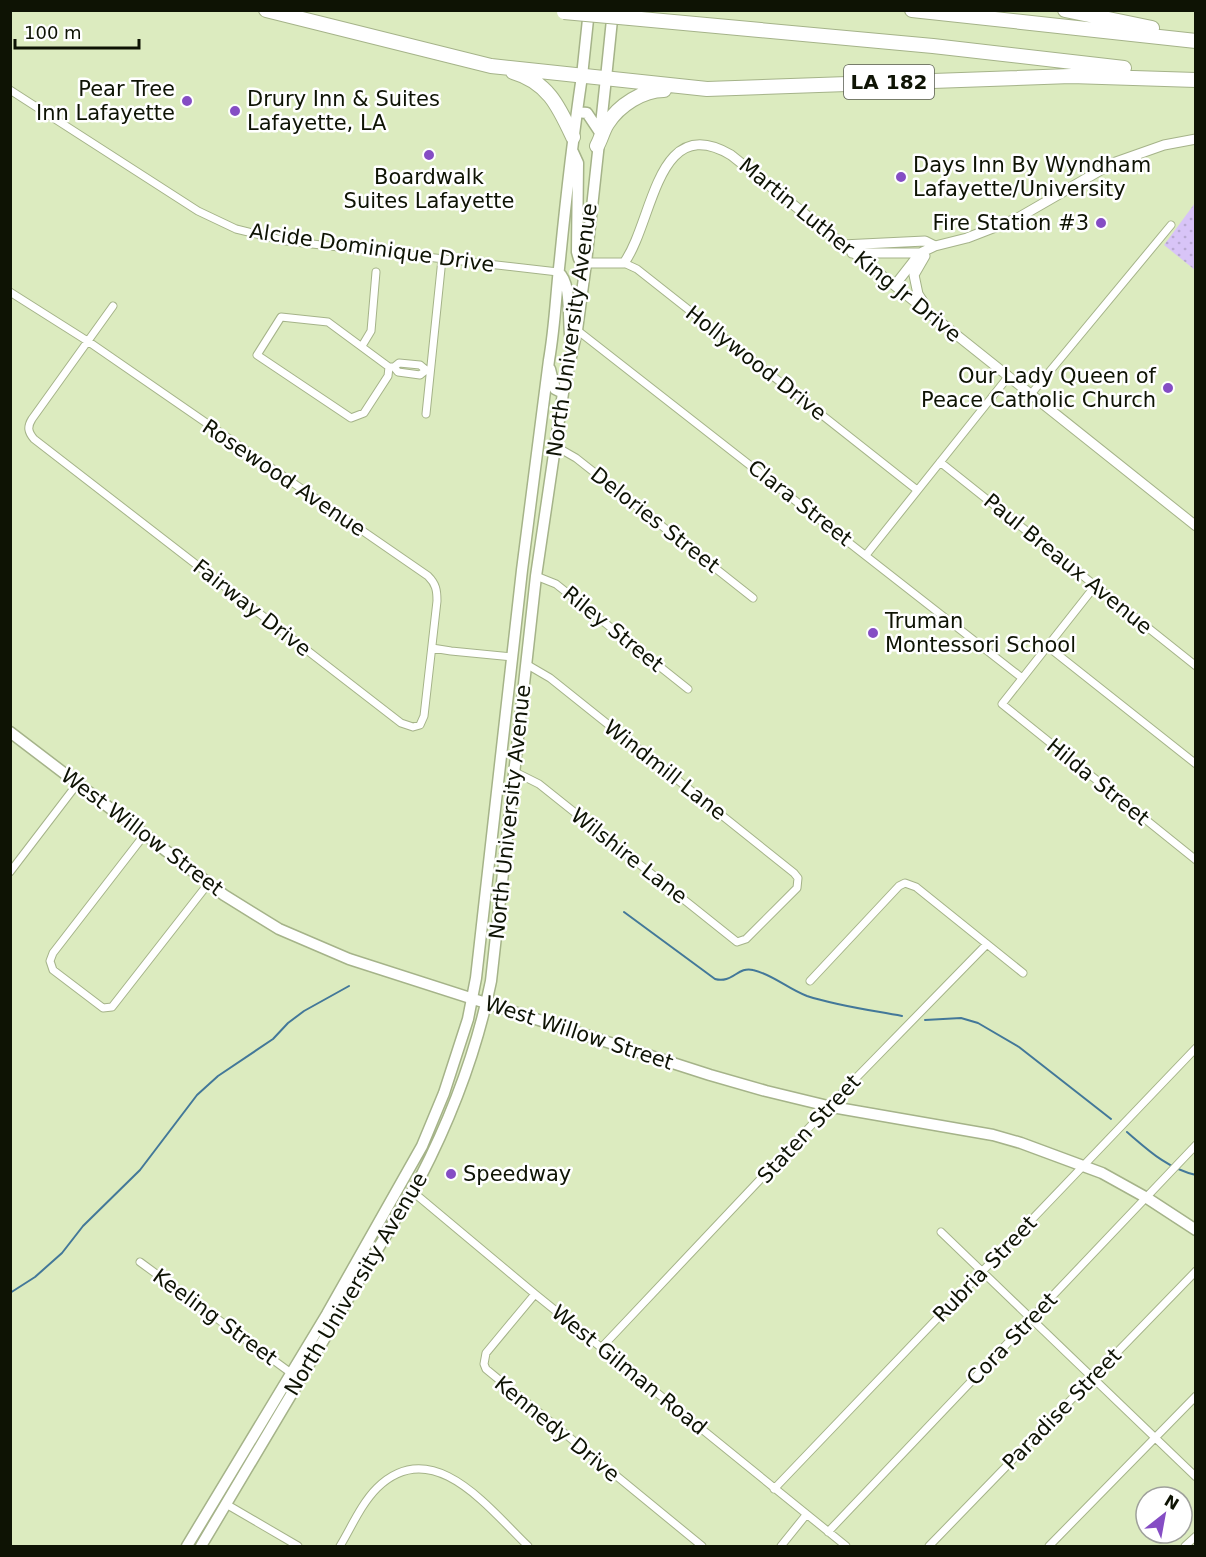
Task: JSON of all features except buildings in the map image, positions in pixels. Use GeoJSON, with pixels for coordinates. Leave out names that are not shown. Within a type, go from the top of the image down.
{"type":"FeatureCollection","features":[{"type":"Feature","properties":{"kind":"highway"},"geometry":{"type":"LineString","coordinates":[[266,10],[524,75],[555,100],[561,110],[572,143]]}},
{"type":"Feature","properties":{"kind":"highway"},"geometry":{"type":"LineString","coordinates":[[912,10],[1196,39]]}},
{"type":"Feature","properties":{"kind":"highway"},"geometry":{"type":"LineString","coordinates":[[1065,10],[1196,39]]}},
{"type":"Feature","properties":{"kind":"highway"},"geometry":{"type":"LineString","coordinates":[[558,11],[955,49],[1196,79]]}},
{"type":"Feature","properties":{"kind":"highway"},"geometry":{"type":"LineString","coordinates":[[491,66],[582,76]]}},
{"type":"Feature","properties":{"kind":"highway","name":"LA 182"},"geometry":{"type":"LineString","coordinates":[[582,76],[707,89],[1071,76],[1196,79]]}},
{"type":"Feature","properties":{"kind":"highway"},"geometry":{"type":"LineString","coordinates":[[597,146],[611,119],[638,96],[651,90],[707,89]]}},
{"type":"Feature","properties":{"kind":"main road","name":"North University Avenue"},"geometry":{"type":"LineString","coordinates":[[187,1546],[327,1314],[422,1146],[444,1093],[472,999],[539,438],[555,328],[558,272],[589,10]]}},
{"type":"Feature","properties":{"kind":"main road","name":"North University Avenue"},"geometry":{"type":"LineString","coordinates":[[201,1546],[413,1192],[441,1138],[455,1103],[486,1003],[492,973],[536,576],[563,393],[577,330],[586,263],[613,10]]}},
{"type":"Feature","properties":{"kind":"main road"},"geometry":{"type":"LineString","coordinates":[[577,112],[587,113],[599,131]]}},
{"type":"Feature","properties":{"kind":"main road"},"geometry":{"type":"LineString","coordinates":[[572,143],[578,163],[577,256],[586,263]]}},
{"type":"Feature","properties":{"kind":"main road"},"geometry":{"type":"LineString","coordinates":[[558,272],[565,280],[567,289],[569,334],[572,348]]}},
{"type":"Feature","properties":{"kind":"main road"},"geometry":{"type":"LineString","coordinates":[[549,360],[555,389],[563,393]]}},
{"type":"Feature","properties":{"kind":"main road"},"geometry":{"type":"LineString","coordinates":[[539,438],[555,446]]}},
{"type":"Feature","properties":{"kind":"main road","name":"West Willow Street"},"geometry":{"type":"LineString","coordinates":[[12,735],[208,884],[279,929],[318,947],[710,1075],[832,1107],[993,1135],[1043,1150],[1102,1173],[1147,1198],[1196,1230]]}},
{"type":"Feature","properties":{"kind":"main road"},"geometry":{"type":"LineString","coordinates":[[501,766],[515,772]]}},
{"type":"Feature","properties":{"kind":"street","name":"Alcide Dominique Drive"},"geometry":{"type":"LineString","coordinates":[[10,90],[198,211],[236,230],[286,241],[558,272]]}},
{"type":"Feature","properties":{"kind":"street"},"geometry":{"type":"LineString","coordinates":[[852,253],[920,253],[935,246],[967,238],[1016,219],[1113,163],[1164,145],[1196,140]]}},
{"type":"Feature","properties":{"kind":"street","name":"Martin Luther King Jr Drive"},"geometry":{"type":"LineString","coordinates":[[624,263],[635,243],[666,166],[675,154],[684,148],[699,144],[717,147],[731,155],[1196,526]]}},
{"type":"Feature","properties":{"kind":"street"},"geometry":{"type":"LineString","coordinates":[[1030,394],[1171,225]]}},
{"type":"Feature","properties":{"kind":"street"},"geometry":{"type":"LineString","coordinates":[[842,245],[925,242],[935,246]]}},
{"type":"Feature","properties":{"kind":"street"},"geometry":{"type":"LineString","coordinates":[[929,313],[918,294],[914,275],[919,264],[935,246]]}},
{"type":"Feature","properties":{"kind":"street"},"geometry":{"type":"LineString","coordinates":[[895,285],[920,253]]}},
{"type":"Feature","properties":{"kind":"street"},"geometry":{"type":"LineString","coordinates":[[426,414],[428,370],[442,259]]}},
{"type":"Feature","properties":{"kind":"street"},"geometry":{"type":"LineString","coordinates":[[586,263],[624,263]]}},
{"type":"Feature","properties":{"kind":"street","name":"Hollywood Drive"},"geometry":{"type":"LineString","coordinates":[[624,263],[636,269],[917,490]]}},
{"type":"Feature","properties":{"kind":"street"},"geometry":{"type":"LineString","coordinates":[[362,346],[371,331],[376,272]]}},
{"type":"Feature","properties":{"kind":"street","name":"Rosewood Avenue"},"geometry":{"type":"LineString","coordinates":[[10,292],[89,342],[428,576],[435,585],[437,593],[432,648]]}},
{"type":"Feature","properties":{"kind":"street"},"geometry":{"type":"LineString","coordinates":[[89,342],[113,306]]}},
{"type":"Feature","properties":{"kind":"street"},"geometry":{"type":"LineString","coordinates":[[428,370],[420,365],[399,363],[392,367],[364,412],[351,418],[257,356],[281,317],[328,322],[392,367],[398,372],[420,375],[428,370]]}},
{"type":"Feature","properties":{"kind":"street","name":"Clara Street"},"geometry":{"type":"LineString","coordinates":[[577,330],[1022,678]]}},
{"type":"Feature","properties":{"kind":"street","name":"Fairway Drive"},"geometry":{"type":"LineString","coordinates":[[89,342],[32,419],[28,429],[34,439],[408,726],[417,727],[424,716],[432,648]]}},
{"type":"Feature","properties":{"kind":"street"},"geometry":{"type":"LineString","coordinates":[[408,364],[408,373]]}},
{"type":"Feature","properties":{"kind":"street"},"geometry":{"type":"LineString","coordinates":[[866,555],[1008,376]]}},
{"type":"Feature","properties":{"kind":"street","name":"Delories Street"},"geometry":{"type":"LineString","coordinates":[[555,446],[576,458],[753,598]]}},
{"type":"Feature","properties":{"kind":"street","name":"Paul Breaux Avenue"},"geometry":{"type":"LineString","coordinates":[[940,462],[1196,666]]}},
{"type":"Feature","properties":{"kind":"street","name":"Riley Street"},"geometry":{"type":"LineString","coordinates":[[536,576],[556,584],[688,689]]}},
{"type":"Feature","properties":{"kind":"street"},"geometry":{"type":"LineString","coordinates":[[1022,678],[1095,586]]}},
{"type":"Feature","properties":{"kind":"street"},"geometry":{"type":"LineString","coordinates":[[1047,646],[1196,764]]}},
{"type":"Feature","properties":{"kind":"street"},"geometry":{"type":"LineString","coordinates":[[432,648],[513,657]]}},
{"type":"Feature","properties":{"kind":"street","name":"Windmill Lane"},"geometry":{"type":"LineString","coordinates":[[526,664],[550,678],[794,873],[799,880],[794,892],[741,942]]}},
{"type":"Feature","properties":{"kind":"street","name":"Hilda Street"},"geometry":{"type":"LineString","coordinates":[[1022,678],[1002,704],[1196,860]]}},
{"type":"Feature","properties":{"kind":"street","name":"Wilshire Lane"},"geometry":{"type":"LineString","coordinates":[[515,772],[531,778],[542,786],[737,942],[741,942]]}},
{"type":"Feature","properties":{"kind":"street"},"geometry":{"type":"LineString","coordinates":[[10,872],[78,783]]}},
{"type":"Feature","properties":{"kind":"street"},"geometry":{"type":"LineString","coordinates":[[145,834],[53,953],[50,961],[53,970],[86,997],[103,1008],[112,1007],[208,884]]}},
{"type":"Feature","properties":{"kind":"street"},"geometry":{"type":"LineString","coordinates":[[810,981],[899,886],[905,883],[916,887],[1023,973]]}},
{"type":"Feature","properties":{"kind":"street","name":"Staten Street"},"geometry":{"type":"LineString","coordinates":[[602,1348],[805,1132],[832,1107],[987,944]]}},
{"type":"Feature","properties":{"kind":"street","name":"Rubria Street"},"geometry":{"type":"LineString","coordinates":[[774,1489],[1196,1048]]}},
{"type":"Feature","properties":{"kind":"street","name":"Cora Street"},"geometry":{"type":"LineString","coordinates":[[828,1532],[1196,1145]]}},
{"type":"Feature","properties":{"kind":"street","name":"West Gilman Road"},"geometry":{"type":"LineString","coordinates":[[413,1192],[846,1546]]}},
{"type":"Feature","properties":{"kind":"street"},"geometry":{"type":"LineString","coordinates":[[941,1232],[1196,1477]]}},
{"type":"Feature","properties":{"kind":"street","name":"Keeling Street"},"geometry":{"type":"LineString","coordinates":[[140,1262],[291,1373]]}},
{"type":"Feature","properties":{"kind":"street","name":"Paradise Street"},"geometry":{"type":"LineString","coordinates":[[929,1546],[1196,1271]]}},
{"type":"Feature","properties":{"kind":"street","name":"Kennedy Drive"},"geometry":{"type":"LineString","coordinates":[[535,1294],[486,1353],[484,1364],[486,1369],[702,1546]]}},
{"type":"Feature","properties":{"kind":"street"},"geometry":{"type":"LineString","coordinates":[[1049,1546],[1196,1396]]}},
{"type":"Feature","properties":{"kind":"street"},"geometry":{"type":"LineString","coordinates":[[340,1546],[377,1488],[396,1475],[421,1469],[445,1474],[462,1484],[528,1546]]}},
{"type":"Feature","properties":{"kind":"street"},"geometry":{"type":"LineString","coordinates":[[226,1504],[298,1546]]}},
{"type":"Feature","properties":{"kind":"street"},"geometry":{"type":"LineString","coordinates":[[781,1546],[806,1515]]}},
{"type":"Feature","properties":{"kind":"street"},"geometry":{"type":"LineString","coordinates":[[1185,1546],[1196,1536]]}},
{"type":"Feature","properties":{"kind":"shaded area"},"geometry":{"type":"Polygon","coordinates":[[[1195,203],[1195,270],[1164,245],[1195,203]]]}},
{"type":"Feature","properties":{"kind":"waterway"},"geometry":{"type":"LineString","coordinates":[[624,912],[715,979],[726,979],[748,969],[767,975],[807,996],[902,1016]]}},
{"type":"Feature","properties":{"kind":"waterway"},"geometry":{"type":"LineString","coordinates":[[10,1293],[35,1277],[62,1253],[83,1226],[140,1170],[197,1095],[218,1076],[273,1039],[288,1023],[304,1011],[349,986]]}},
{"type":"Feature","properties":{"kind":"waterway"},"geometry":{"type":"LineString","coordinates":[[925,1020],[961,1018],[978,1023],[1019,1047],[1111,1119]]}},
{"type":"Feature","properties":{"kind":"waterway"},"geometry":{"type":"LineString","coordinates":[[1127,1132],[1167,1164],[1196,1175]]}},
{"type":"Feature","properties":{"kind":"place","name":"Pear Tree Inn Lafayette"},"geometry":{"type":"Point","coordinates":[187,101]}},
{"type":"Feature","properties":{"kind":"place","name":"Drury Inn & Suites Lafayette, LA"},"geometry":{"type":"Point","coordinates":[235,111]}},
{"type":"Feature","properties":{"kind":"place","name":"Boardwalk Suites Lafayette"},"geometry":{"type":"Point","coordinates":[429,155]}},
{"type":"Feature","properties":{"kind":"place","name":"Days Inn By Wyndham Lafayette/University"},"geometry":{"type":"Point","coordinates":[901,177]}},
{"type":"Feature","properties":{"kind":"place","name":"Fire Station #3"},"geometry":{"type":"Point","coordinates":[1101,223]}},
{"type":"Feature","properties":{"kind":"place","name":"Our Lady Queen of Peace Catholic Church"},"geometry":{"type":"Point","coordinates":[1168,388]}},
{"type":"Feature","properties":{"kind":"place","name":"Truman Montessori School"},"geometry":{"type":"Point","coordinates":[873,633]}},
{"type":"Feature","properties":{"kind":"place","name":"Speedway"},"geometry":{"type":"Point","coordinates":[451,1174]}}]}
